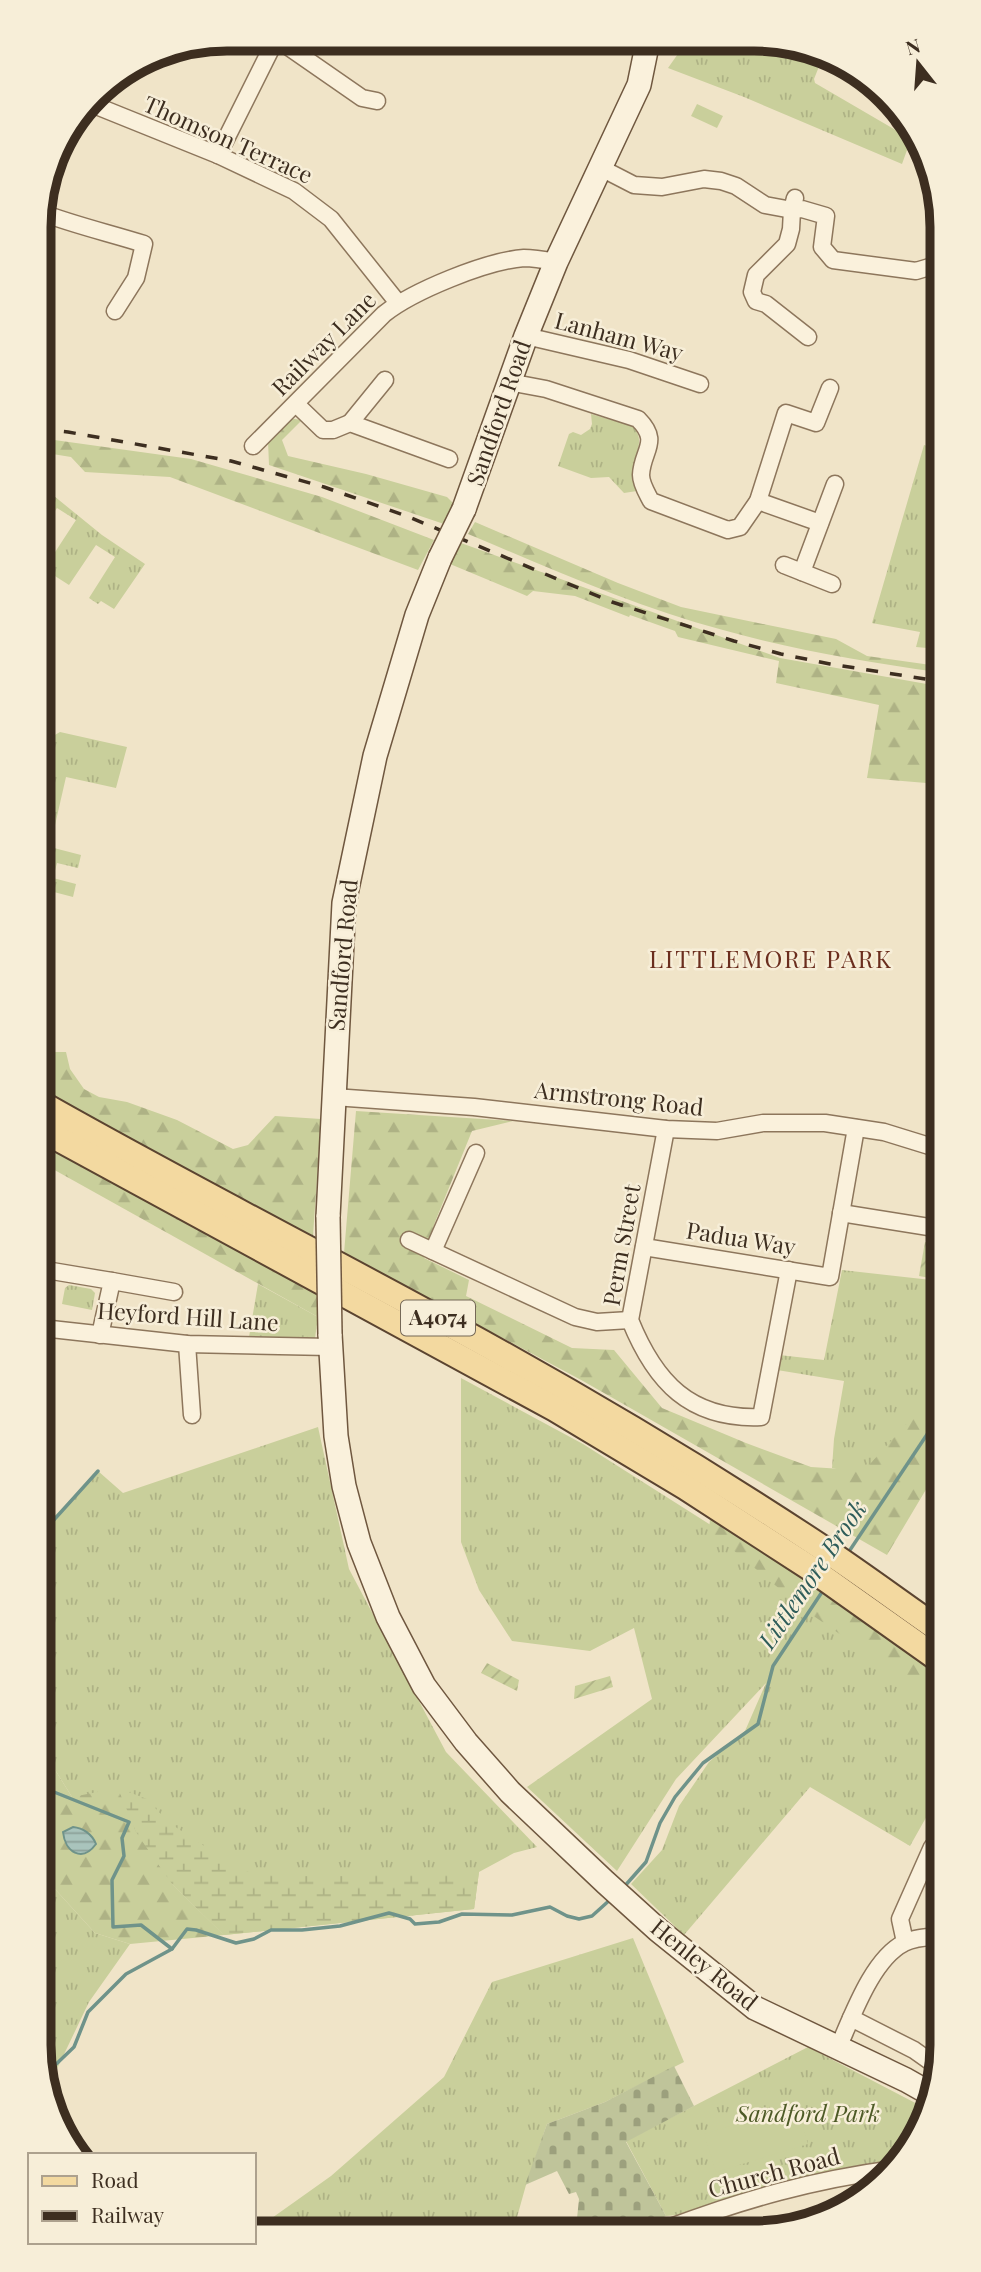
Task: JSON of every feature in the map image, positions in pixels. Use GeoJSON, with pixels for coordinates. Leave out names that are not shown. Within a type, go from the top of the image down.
{"type":"FeatureCollection","features":[{"type":"Feature","properties":{"kind":"main road","name":"A4074"},"geometry":{"type":"LineString","coordinates":[[51,1109],[502,1354],[709,1476],[817,1559],[864,1591],[930,1625]]}},
{"type":"Feature","properties":{"kind":"main road","name":"A4074"},"geometry":{"type":"LineString","coordinates":[[51,1135],[555,1409],[685,1487],[817,1559]]}},
{"type":"Feature","properties":{"kind":"main road","name":"A4074"},"geometry":{"type":"LineString","coordinates":[[864,1591],[930,1651]]}},
{"type":"Feature","properties":{"kind":"street"},"geometry":{"type":"LineString","coordinates":[[218,155],[270,51]]}},
{"type":"Feature","properties":{"kind":"street"},"geometry":{"type":"LineString","coordinates":[[293,51],[362,98],[377,101]]}},
{"type":"Feature","properties":{"kind":"street","name":"Sandford Road"},"geometry":{"type":"LineString","coordinates":[[510,1792],[466,1742],[424,1686],[387,1617],[359,1543],[344,1486],[336,1436],[330,1340],[328,1217],[344,903],[375,756],[417,615],[464,509],[526,336],[556,262],[639,85],[646,51]]}},
{"type":"Feature","properties":{"kind":"street","name":"Thomson Terrace"},"geometry":{"type":"LineString","coordinates":[[98,107],[218,155],[294,191],[315,205],[341,230],[398,303]]}},
{"type":"Feature","properties":{"kind":"street"},"geometry":{"type":"LineString","coordinates":[[599,167],[634,185],[662,187],[704,179],[721,181],[736,186],[765,205],[793,204],[826,216],[822,247],[833,260],[916,271],[930,267]]}},
{"type":"Feature","properties":{"kind":"street"},"geometry":{"type":"LineString","coordinates":[[793,204],[787,244],[756,275],[752,292],[756,301],[766,304],[808,337]]}},
{"type":"Feature","properties":{"kind":"street"},"geometry":{"type":"LineString","coordinates":[[51,216],[76,226],[97,229],[144,244],[136,278],[115,311]]}},
{"type":"Feature","properties":{"kind":"street","name":"Railway Lane"},"geometry":{"type":"LineString","coordinates":[[253,446],[398,303],[480,267],[527,258],[556,262]]}},
{"type":"Feature","properties":{"kind":"street","name":"Lanham Way"},"geometry":{"type":"LineString","coordinates":[[526,336],[629,360],[701,384]]}},
{"type":"Feature","properties":{"kind":"street"},"geometry":{"type":"LineString","coordinates":[[296,404],[323,430],[334,430],[350,423],[385,380]]}},
{"type":"Feature","properties":{"kind":"street"},"geometry":{"type":"LineString","coordinates":[[509,382],[546,389],[638,419],[646,427],[651,439],[641,476],[652,501]]}},
{"type":"Feature","properties":{"kind":"street"},"geometry":{"type":"LineString","coordinates":[[633,495],[729,530],[740,527],[758,501],[786,413],[816,423],[830,388]]}},
{"type":"Feature","properties":{"kind":"street"},"geometry":{"type":"LineString","coordinates":[[350,423],[449,459]]}},
{"type":"Feature","properties":{"kind":"street"},"geometry":{"type":"LineString","coordinates":[[802,572],[835,484]]}},
{"type":"Feature","properties":{"kind":"street"},"geometry":{"type":"LineString","coordinates":[[758,501],[820,523]]}},
{"type":"Feature","properties":{"kind":"street"},"geometry":{"type":"LineString","coordinates":[[783,565],[832,584]]}},
{"type":"Feature","properties":{"kind":"street","name":"Armstrong Road"},"geometry":{"type":"LineString","coordinates":[[334,1097],[474,1107],[666,1129],[717,1131],[763,1123],[825,1123],[884,1132],[930,1146]]}},
{"type":"Feature","properties":{"kind":"street"},"geometry":{"type":"LineString","coordinates":[[856,1128],[841,1213],[930,1227]]}},
{"type":"Feature","properties":{"kind":"street","name":"Perm Street"},"geometry":{"type":"LineString","coordinates":[[666,1129],[630,1320],[642,1349],[660,1377],[683,1397],[716,1414],[741,1418],[761,1417],[789,1270]]}},
{"type":"Feature","properties":{"kind":"street"},"geometry":{"type":"LineString","coordinates":[[433,1251],[476,1153]]}},
{"type":"Feature","properties":{"kind":"street","name":"Padua Way"},"geometry":{"type":"LineString","coordinates":[[644,1247],[830,1277],[841,1213]]}},
{"type":"Feature","properties":{"kind":"street"},"geometry":{"type":"LineString","coordinates":[[409,1240],[575,1317],[597,1322],[630,1320]]}},
{"type":"Feature","properties":{"kind":"street"},"geometry":{"type":"LineString","coordinates":[[52,1271],[174,1292]]}},
{"type":"Feature","properties":{"kind":"street"},"geometry":{"type":"LineString","coordinates":[[100,1335],[112,1281]]}},
{"type":"Feature","properties":{"kind":"street","name":"Heyford Hill Lane"},"geometry":{"type":"LineString","coordinates":[[51,1329],[187,1344],[254,1347],[330,1340]]}},
{"type":"Feature","properties":{"kind":"street"},"geometry":{"type":"LineString","coordinates":[[187,1344],[192,1415]]}},
{"type":"Feature","properties":{"kind":"street","name":"Henley Road"},"geometry":{"type":"LineString","coordinates":[[510,1792],[658,1930],[755,2008],[924,2090]]}},
{"type":"Feature","properties":{"kind":"street"},"geometry":{"type":"LineString","coordinates":[[905,1942],[900,1919],[930,1852]]}},
{"type":"Feature","properties":{"kind":"street"},"geometry":{"type":"LineString","coordinates":[[838,2049],[851,2018],[885,1956],[905,1942],[930,1938]]}},
{"type":"Feature","properties":{"kind":"street"},"geometry":{"type":"LineString","coordinates":[[851,2018],[914,2050],[929,2061]]}},
{"type":"Feature","properties":{"kind":"street","name":"Church Road"},"geometry":{"type":"LineString","coordinates":[[688,2221],[758,2196],[818,2181],[876,2172]]}},
{"type":"Feature","properties":{"kind":"green space"},"geometry":{"type":"Polygon","coordinates":[[[680,51],[777,52],[811,60],[820,64],[815,83],[904,135],[909,144],[902,164],[744,97],[668,68],[680,51]]]}},
{"type":"Feature","properties":{"kind":"green space"},"geometry":{"type":"Polygon","coordinates":[[[697,104],[723,116],[717,128],[691,116],[697,104]]]}},
{"type":"Feature","properties":{"kind":"green space"},"geometry":{"type":"Polygon","coordinates":[[[591,414],[632,426],[636,430],[639,439],[634,462],[639,465],[637,491],[624,493],[609,477],[591,478],[558,466],[569,434],[573,432],[581,435],[590,429],[591,414]]]}},
{"type":"Feature","properties":{"kind":"green space"},"geometry":{"type":"Polygon","coordinates":[[[288,418],[302,420],[282,440],[288,456],[447,497],[455,505],[444,524],[269,465],[268,441],[288,418]]]}},
{"type":"Feature","properties":{"kind":"green space"},"geometry":{"type":"Polygon","coordinates":[[[51,440],[191,459],[322,497],[434,540],[418,570],[170,477],[85,472],[71,457],[51,454],[51,440]]]}},
{"type":"Feature","properties":{"kind":"green space"},"geometry":{"type":"Polygon","coordinates":[[[924,445],[930,447],[930,648],[916,647],[920,632],[872,623],[924,445]]]}},
{"type":"Feature","properties":{"kind":"green space"},"geometry":{"type":"Polygon","coordinates":[[[54,496],[102,535],[145,564],[114,609],[89,598],[115,557],[96,545],[69,585],[51,573],[51,558],[76,520],[57,508],[51,517],[51,499],[54,496]]]}},
{"type":"Feature","properties":{"kind":"green space"},"geometry":{"type":"Polygon","coordinates":[[[475,522],[681,607],[836,639],[867,656],[930,665],[930,671],[776,644],[690,621],[594,586],[468,534],[475,522]]]}},
{"type":"Feature","properties":{"kind":"green space"},"geometry":{"type":"Polygon","coordinates":[[[461,543],[780,658],[930,685],[930,783],[867,778],[879,705],[776,683],[779,661],[678,637],[675,631],[575,596],[533,591],[527,596],[450,564],[461,543]]]}},
{"type":"Feature","properties":{"kind":"green space"},"geometry":{"type":"Polygon","coordinates":[[[60,732],[127,747],[116,788],[66,777],[51,843],[51,737],[60,732]]]}},
{"type":"Feature","properties":{"kind":"green space"},"geometry":{"type":"Polygon","coordinates":[[[51,847],[81,855],[78,868],[57,863],[53,878],[76,884],[73,897],[51,891],[51,847]]]}},
{"type":"Feature","properties":{"kind":"green space"},"geometry":{"type":"Polygon","coordinates":[[[51,1052],[66,1052],[70,1069],[84,1089],[99,1097],[127,1102],[177,1120],[233,1149],[248,1145],[275,1116],[321,1119],[313,1236],[51,1098],[51,1052]]]}},
{"type":"Feature","properties":{"kind":"green space"},"geometry":{"type":"Polygon","coordinates":[[[356,1111],[513,1121],[472,1131],[435,1222],[424,1258],[469,1280],[466,1296],[572,1348],[614,1350],[662,1408],[811,1467],[842,1469],[870,1464],[930,1398],[930,1483],[887,1555],[583,1381],[344,1253],[356,1111]]]}},
{"type":"Feature","properties":{"kind":"green space"},"geometry":{"type":"Polygon","coordinates":[[[51,1148],[317,1291],[318,1317],[51,1168],[51,1148]]]}},
{"type":"Feature","properties":{"kind":"green space"},"geometry":{"type":"Polygon","coordinates":[[[925,1242],[930,1243],[930,1278],[919,1276],[925,1242]]]}},
{"type":"Feature","properties":{"kind":"green space"},"geometry":{"type":"Polygon","coordinates":[[[842,1270],[930,1280],[930,1415],[885,1480],[832,1468],[844,1381],[777,1370],[779,1355],[824,1360],[842,1270]]]}},
{"type":"Feature","properties":{"kind":"green space"},"geometry":{"type":"Polygon","coordinates":[[[258,1284],[318,1317],[315,1338],[249,1337],[258,1284]]]}},
{"type":"Feature","properties":{"kind":"green space"},"geometry":{"type":"Polygon","coordinates":[[[69,1285],[91,1289],[95,1293],[92,1310],[62,1304],[65,1288],[69,1285]]]}},
{"type":"Feature","properties":{"kind":"green space"},"geometry":{"type":"Polygon","coordinates":[[[461,1378],[583,1444],[717,1529],[930,1692],[930,1811],[910,1846],[810,1787],[684,1935],[631,1884],[662,1850],[679,1806],[709,1762],[745,1731],[766,1683],[676,1779],[617,1871],[527,1787],[652,1699],[634,1628],[590,1651],[512,1641],[479,1590],[461,1542],[461,1378]]]}},
{"type":"Feature","properties":{"kind":"green space"},"geometry":{"type":"Polygon","coordinates":[[[318,1427],[349,1569],[446,1752],[537,1847],[514,1853],[479,1872],[474,1909],[224,1935],[172,1884],[72,1797],[51,1763],[51,1520],[98,1471],[123,1493],[318,1427]]]}},
{"type":"Feature","properties":{"kind":"green space"},"geometry":{"type":"Polygon","coordinates":[[[710,1519],[838,1598],[930,1665],[930,1696],[805,1610],[709,1530],[710,1519]]]}},
{"type":"Feature","properties":{"kind":"green space"},"geometry":{"type":"Polygon","coordinates":[[[487,1663],[519,1680],[517,1691],[481,1673],[487,1663]]]}},
{"type":"Feature","properties":{"kind":"green space"},"geometry":{"type":"Polygon","coordinates":[[[610,1676],[613,1687],[574,1699],[575,1686],[610,1676]]]}},
{"type":"Feature","properties":{"kind":"green space"},"geometry":{"type":"Polygon","coordinates":[[[51,1763],[72,1797],[118,1788],[136,1832],[172,1884],[224,1935],[130,1944],[95,1933],[51,1885],[51,1763]]]}},
{"type":"Feature","properties":{"kind":"green space"},"geometry":{"type":"Polygon","coordinates":[[[118,1788],[147,1799],[168,1822],[242,1871],[278,1876],[479,1872],[474,1909],[224,1935],[172,1884],[136,1832],[118,1788]]]}},
{"type":"Feature","properties":{"kind":"green space"},"geometry":{"type":"Polygon","coordinates":[[[51,1885],[95,1933],[130,1944],[89,2002],[54,2076],[51,2045],[51,1885]]]}},
{"type":"Feature","properties":{"kind":"green space"},"geometry":{"type":"Polygon","coordinates":[[[633,1938],[684,2062],[605,2102],[547,2124],[516,2221],[268,2221],[331,2176],[444,2077],[492,1982],[633,1938]]]}},
{"type":"Feature","properties":{"kind":"green space","name":"Sandford Park"},"geometry":{"type":"Polygon","coordinates":[[[808,2047],[920,2105],[901,2143],[887,2161],[817,2173],[733,2196],[677,2215],[666,2216],[626,2141],[808,2047]]]}},
{"type":"Feature","properties":{"kind":"green space"},"geometry":{"type":"Polygon","coordinates":[[[674,2066],[694,2106],[626,2142],[666,2216],[655,2221],[577,2221],[579,2199],[576,2192],[569,2194],[557,2171],[525,2185],[547,2124],[605,2102],[674,2066]]]}},
{"type":"Feature","properties":{"kind":"green space"},"geometry":{"type":"Polygon","coordinates":[[[796,2106],[808,2144],[716,2172],[704,2134],[796,2106]]]}},
{"type":"Feature","properties":{"kind":"water"},"geometry":{"type":"Polygon","coordinates":[[[73,1827],[84,1830],[92,1837],[96,1844],[91,1850],[75,1853],[67,1845],[63,1832],[73,1827]]]}},
{"type":"Feature","properties":{"kind":"waterway","name":"Littlemore Brook"},"geometry":{"type":"LineString","coordinates":[[848,1553],[930,1430]]}},
{"type":"Feature","properties":{"kind":"waterway"},"geometry":{"type":"LineString","coordinates":[[51,1523],[98,1471]]}},
{"type":"Feature","properties":{"kind":"waterway","name":"Littlemore Brook"},"geometry":{"type":"LineString","coordinates":[[623,1888],[646,1862],[660,1823],[675,1797],[703,1763],[758,1724],[773,1666],[824,1589]]}},
{"type":"Feature","properties":{"kind":"waterway","name":"Littlemore Brook"},"geometry":{"type":"LineString","coordinates":[[51,1791],[129,1822],[122,1838],[124,1856],[112,1880],[113,1927],[141,1925],[172,1949],[187,1929],[236,1943],[254,1939],[271,1930],[340,1926],[389,1913],[410,1919],[415,1924],[439,1922],[462,1914],[512,1915],[550,1907],[579,1919],[592,1916],[612,1898]]}},
{"type":"Feature","properties":{"kind":"waterway"},"geometry":{"type":"LineString","coordinates":[[52,2068],[74,2047],[88,2012],[126,1974],[172,1949]]}},
{"type":"Feature","properties":{"kind":"railway"},"geometry":{"type":"LineString","coordinates":[[51,430],[231,461],[324,487],[409,517],[612,602],[734,641],[830,664],[930,680]]}},
{"type":"Feature","properties":{"kind":"district","name":"LITTLEMORE PARK"},"geometry":{"type":"Point","coordinates":[771,960]}}]}
